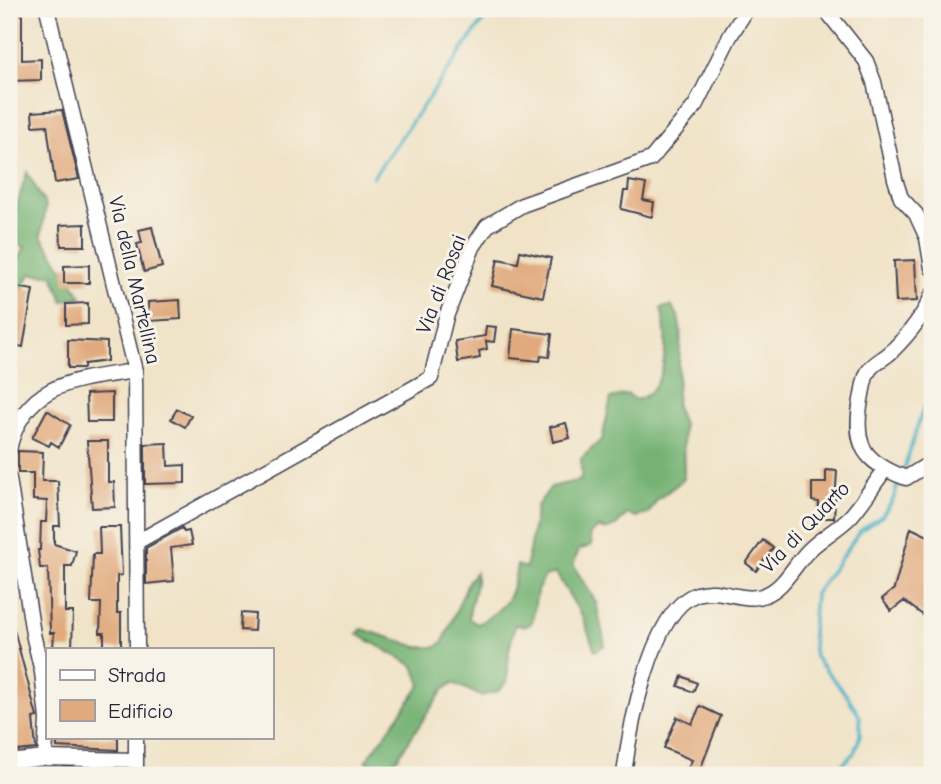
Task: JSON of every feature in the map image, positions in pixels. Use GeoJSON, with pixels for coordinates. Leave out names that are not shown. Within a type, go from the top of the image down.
{"type":"FeatureCollection","features":[{"type":"Feature","properties":{"kind":"street","name":"Via della Martellina"},"geometry":{"type":"LineString","coordinates":[[47,9],[135,371],[136,648]]}},
{"type":"Feature","properties":{"kind":"street","name":"Via di Rosai"},"geometry":{"type":"LineString","coordinates":[[137,542],[431,378],[446,317],[473,247],[487,226],[522,205],[651,159],[695,106],[730,36],[747,9]]}},
{"type":"Feature","properties":{"kind":"street"},"geometry":{"type":"LineString","coordinates":[[825,9],[866,61],[901,198],[916,214],[927,238],[932,268]]}},
{"type":"Feature","properties":{"kind":"street"},"geometry":{"type":"LineString","coordinates":[[932,295],[927,309],[907,334],[889,354],[869,369],[857,422],[863,452],[885,470],[906,478],[932,462]]}},
{"type":"Feature","properties":{"kind":"street"},"geometry":{"type":"LineString","coordinates":[[9,449],[14,427],[45,392],[62,383],[135,371]]}},
{"type":"Feature","properties":{"kind":"street","name":"Via di Quarto"},"geometry":{"type":"LineString","coordinates":[[624,775],[640,697],[661,628],[682,602],[697,594],[717,592],[762,597],[778,588],[808,551],[849,517],[885,470]]}},
{"type":"Feature","properties":{"kind":"street"},"geometry":{"type":"LineString","coordinates":[[9,479],[46,710]]}},
{"type":"Feature","properties":{"kind":"street"},"geometry":{"type":"LineString","coordinates":[[45,758],[46,738]]}},
{"type":"Feature","properties":{"kind":"street"},"geometry":{"type":"LineString","coordinates":[[9,762],[45,758],[136,768],[136,738]]}},
{"type":"Feature","properties":{"kind":"green space"},"geometry":{"type":"Polygon","coordinates":[[[27,172],[46,206],[41,236],[82,297],[63,301],[53,275],[30,274],[9,317],[9,277],[25,247],[9,241],[9,232],[27,172]]]}},
{"type":"Feature","properties":{"kind":"green space"},"geometry":{"type":"Polygon","coordinates":[[[672,306],[678,316],[681,333],[676,406],[683,424],[684,479],[657,500],[648,514],[635,517],[627,514],[616,526],[605,530],[598,527],[590,535],[592,545],[579,550],[573,565],[596,602],[605,645],[595,651],[583,618],[556,573],[545,576],[537,591],[532,622],[527,626],[515,625],[509,650],[507,682],[498,691],[481,696],[453,683],[443,690],[398,757],[380,775],[362,775],[371,765],[366,761],[421,685],[414,666],[357,634],[362,629],[418,647],[437,647],[444,640],[469,580],[476,572],[469,619],[478,624],[502,606],[513,586],[517,565],[526,568],[537,506],[551,487],[581,480],[581,459],[602,439],[611,398],[627,394],[636,400],[647,395],[655,386],[664,361],[665,332],[661,308],[672,306]]]}},
{"type":"Feature","properties":{"kind":"building"},"geometry":{"type":"Polygon","coordinates":[[[9,9],[22,9],[22,60],[41,59],[41,80],[9,81],[9,9]]]}},
{"type":"Feature","properties":{"kind":"building"},"geometry":{"type":"Polygon","coordinates":[[[62,110],[79,179],[55,183],[47,125],[33,126],[32,112],[62,110]]]}},
{"type":"Feature","properties":{"kind":"building"},"geometry":{"type":"Polygon","coordinates":[[[629,181],[646,184],[643,200],[654,202],[652,217],[621,209],[629,181]]]}},
{"type":"Feature","properties":{"kind":"building"},"geometry":{"type":"Polygon","coordinates":[[[85,224],[85,246],[61,246],[60,225],[85,224]]]}},
{"type":"Feature","properties":{"kind":"building"},"geometry":{"type":"Polygon","coordinates":[[[152,227],[162,267],[144,272],[137,244],[142,243],[139,230],[152,227]]]}},
{"type":"Feature","properties":{"kind":"building"},"geometry":{"type":"Polygon","coordinates":[[[520,251],[551,258],[543,297],[492,286],[498,259],[518,263],[520,251]]]}},
{"type":"Feature","properties":{"kind":"building"},"geometry":{"type":"Polygon","coordinates":[[[915,260],[917,301],[896,302],[894,261],[915,260]]]}},
{"type":"Feature","properties":{"kind":"building"},"geometry":{"type":"Polygon","coordinates":[[[89,265],[89,283],[64,283],[64,266],[89,265]]]}},
{"type":"Feature","properties":{"kind":"building"},"geometry":{"type":"Polygon","coordinates":[[[17,287],[33,290],[23,347],[9,344],[17,287]]]}},
{"type":"Feature","properties":{"kind":"building"},"geometry":{"type":"Polygon","coordinates":[[[180,300],[181,319],[149,321],[148,302],[180,300]]]}},
{"type":"Feature","properties":{"kind":"building"},"geometry":{"type":"Polygon","coordinates":[[[88,303],[88,324],[66,325],[66,304],[88,303]]]}},
{"type":"Feature","properties":{"kind":"building"},"geometry":{"type":"Polygon","coordinates":[[[486,326],[496,327],[494,342],[486,341],[487,349],[479,351],[480,358],[458,362],[455,341],[485,336],[486,326]]]}},
{"type":"Feature","properties":{"kind":"building"},"geometry":{"type":"Polygon","coordinates":[[[513,329],[552,334],[549,357],[541,356],[540,361],[510,358],[513,329]]]}},
{"type":"Feature","properties":{"kind":"building"},"geometry":{"type":"Polygon","coordinates":[[[68,340],[107,342],[107,361],[84,364],[84,368],[68,368],[68,340]]]}},
{"type":"Feature","properties":{"kind":"building"},"geometry":{"type":"Polygon","coordinates":[[[112,393],[112,422],[87,422],[86,394],[112,393]]]}},
{"type":"Feature","properties":{"kind":"building"},"geometry":{"type":"Polygon","coordinates":[[[177,409],[191,416],[185,427],[171,419],[177,409]]]}},
{"type":"Feature","properties":{"kind":"building"},"geometry":{"type":"Polygon","coordinates":[[[47,410],[70,425],[59,447],[51,442],[49,446],[32,438],[47,410]]]}},
{"type":"Feature","properties":{"kind":"building"},"geometry":{"type":"Polygon","coordinates":[[[566,423],[570,438],[553,442],[550,427],[566,423]]]}},
{"type":"Feature","properties":{"kind":"building"},"geometry":{"type":"Polygon","coordinates":[[[87,441],[108,441],[108,482],[114,482],[115,507],[92,508],[87,441]]]}},
{"type":"Feature","properties":{"kind":"building"},"geometry":{"type":"Polygon","coordinates":[[[167,443],[168,466],[185,465],[185,483],[145,484],[145,444],[167,443]]]}},
{"type":"Feature","properties":{"kind":"building"},"geometry":{"type":"Polygon","coordinates":[[[18,451],[43,452],[42,481],[58,481],[60,526],[54,526],[54,544],[76,551],[72,566],[65,566],[65,612],[73,612],[72,648],[53,648],[54,633],[50,633],[48,568],[40,568],[38,550],[41,522],[46,522],[47,501],[33,500],[33,473],[18,473],[18,451]]]}},
{"type":"Feature","properties":{"kind":"building"},"geometry":{"type":"Polygon","coordinates":[[[826,470],[837,471],[834,518],[818,518],[819,502],[812,501],[812,483],[826,483],[826,470]]]}},
{"type":"Feature","properties":{"kind":"building"},"geometry":{"type":"Polygon","coordinates":[[[99,527],[120,527],[122,575],[117,576],[117,613],[121,613],[121,648],[104,648],[104,633],[100,633],[101,603],[91,603],[93,554],[100,554],[99,527]]]}},
{"type":"Feature","properties":{"kind":"building"},"geometry":{"type":"Polygon","coordinates":[[[182,528],[184,532],[189,531],[192,545],[171,548],[174,581],[146,584],[146,548],[182,528]]]}},
{"type":"Feature","properties":{"kind":"building"},"geometry":{"type":"Polygon","coordinates":[[[911,528],[932,538],[932,572],[926,585],[932,589],[932,622],[904,601],[891,611],[882,599],[894,589],[911,528]]]}},
{"type":"Feature","properties":{"kind":"building"},"geometry":{"type":"Polygon","coordinates":[[[763,540],[773,548],[756,571],[746,563],[763,540]]]}},
{"type":"Feature","properties":{"kind":"building"},"geometry":{"type":"Polygon","coordinates":[[[241,613],[255,614],[254,631],[240,630],[241,613]]]}},
{"type":"Feature","properties":{"kind":"building"},"geometry":{"type":"Polygon","coordinates":[[[9,622],[12,622],[37,717],[33,718],[36,749],[17,751],[16,728],[10,702],[16,700],[9,674],[9,622]]]}},
{"type":"Feature","properties":{"kind":"building"},"geometry":{"type":"Polygon","coordinates":[[[682,676],[697,683],[693,692],[678,686],[682,676]]]}},
{"type":"Feature","properties":{"kind":"building"},"geometry":{"type":"Polygon","coordinates":[[[700,706],[721,716],[698,775],[685,775],[692,760],[664,748],[677,717],[692,724],[700,706]]]}},
{"type":"Feature","properties":{"kind":"building"},"geometry":{"type":"Polygon","coordinates":[[[57,738],[118,738],[118,750],[57,747],[57,738]]]}},
{"type":"Feature","properties":{"kind":"waterway"},"geometry":{"type":"LineString","coordinates":[[373,177],[491,9]]}},
{"type":"Feature","properties":{"kind":"waterway"},"geometry":{"type":"LineString","coordinates":[[904,469],[921,415],[932,393]]}},
{"type":"Feature","properties":{"kind":"waterway"},"geometry":{"type":"LineString","coordinates":[[830,775],[854,753],[860,736],[860,717],[848,697],[815,657],[812,633],[815,594],[861,530],[882,516],[893,500],[898,484]]}}]}
